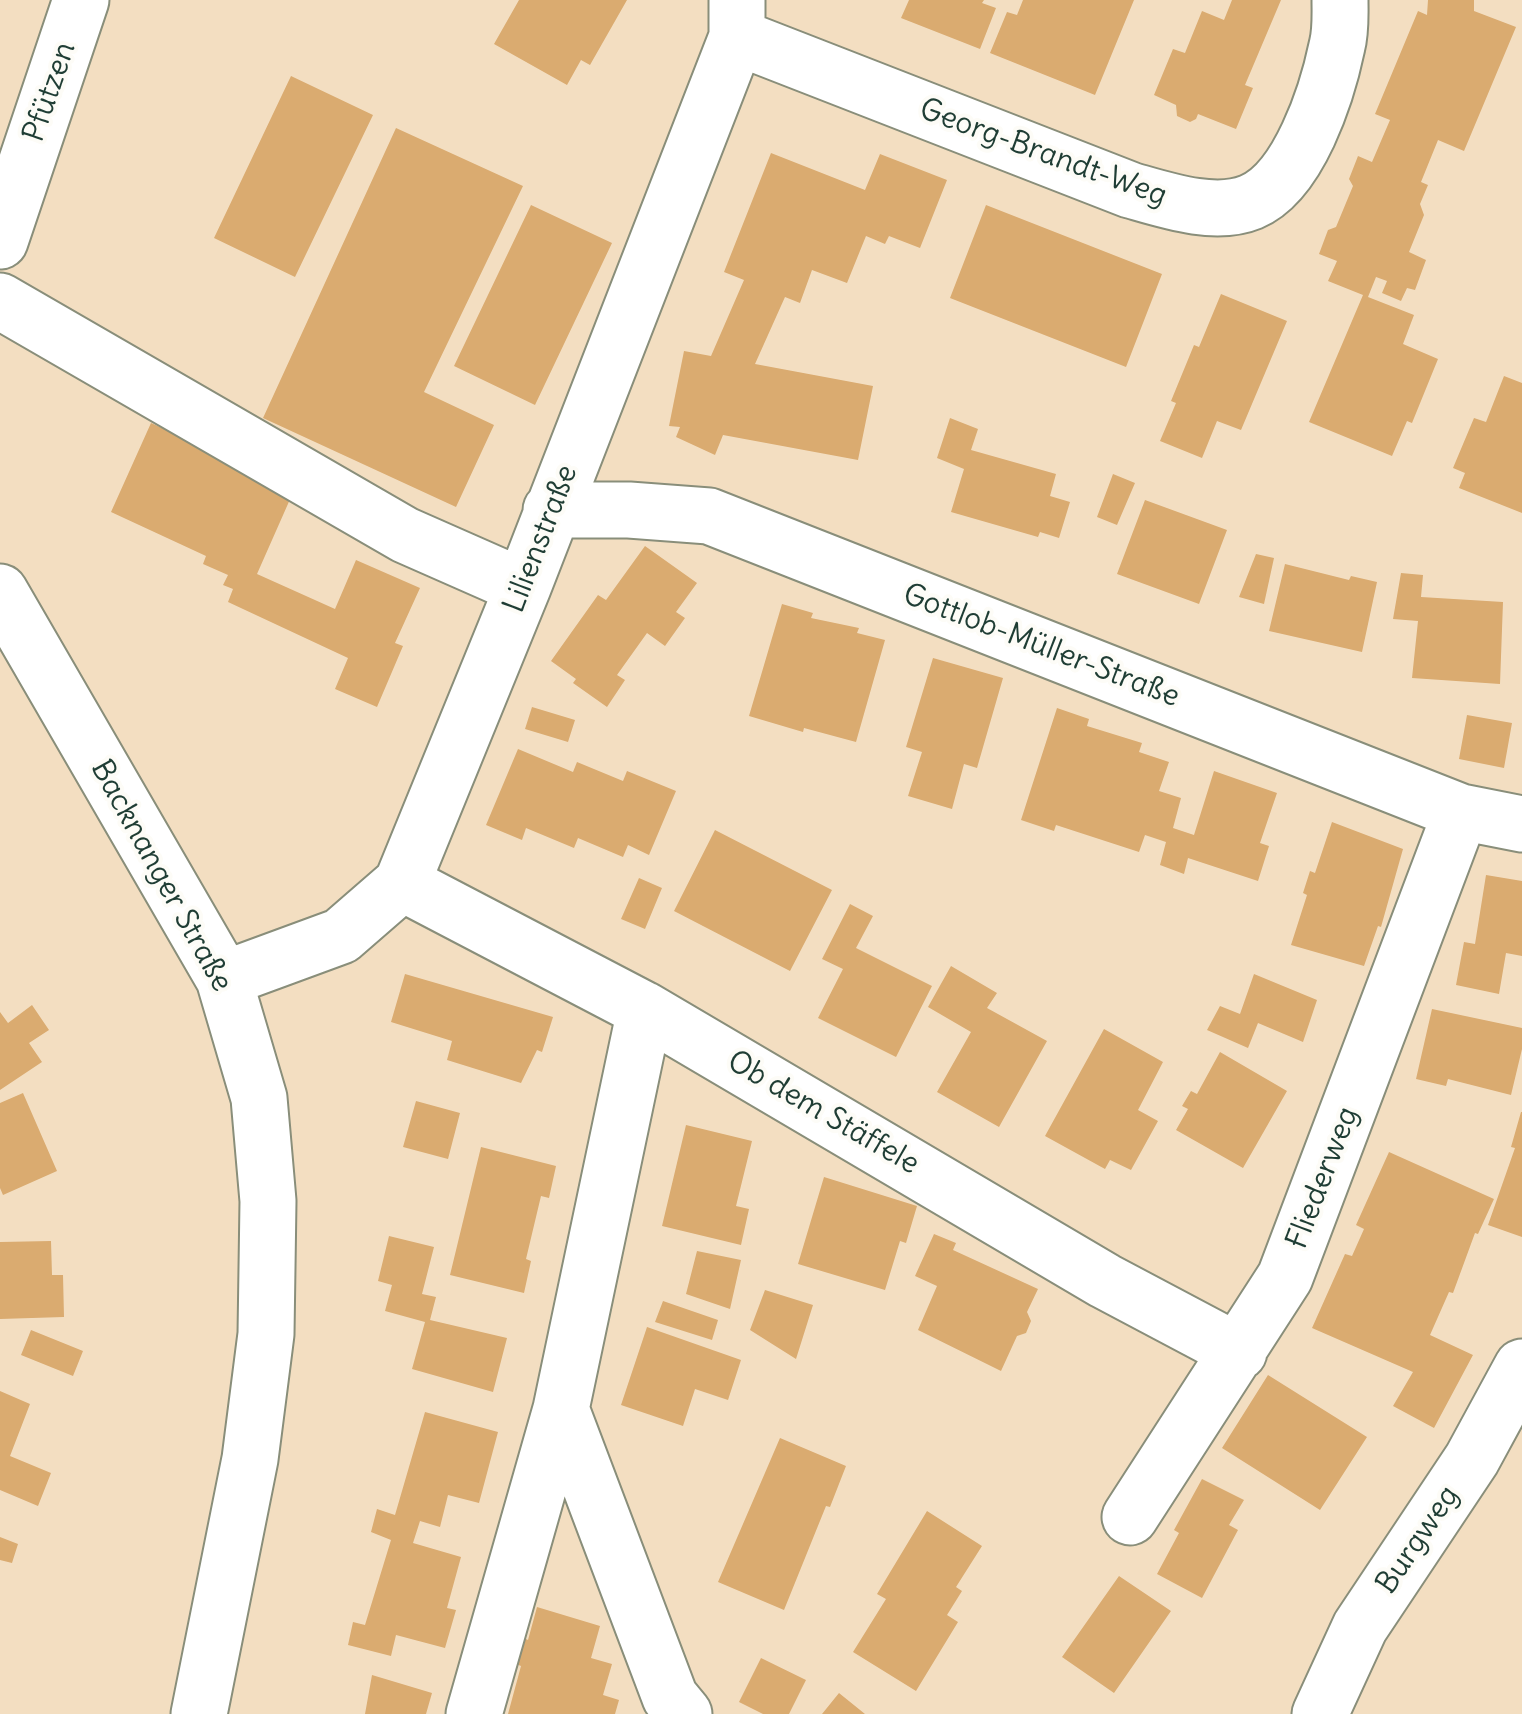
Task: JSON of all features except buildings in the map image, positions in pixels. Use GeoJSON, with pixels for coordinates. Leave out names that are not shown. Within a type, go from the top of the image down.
{"type":"FeatureCollection","features":[{"type":"Feature","properties":{"kind":"street","name":"Pfützen"},"geometry":{"type":"LineString","coordinates":[[0,241],[81,0]]}},
{"type":"Feature","properties":{"kind":"street","name":"Georg-Brandt-Weg"},"geometry":{"type":"LineString","coordinates":[[738,19],[1130,190],[1178,203],[1220,207],[1250,203],[1265,193],[1280,182],[1298,153],[1316,115],[1338,44],[1340,0]]}},
{"type":"Feature","properties":{"kind":"street","name":"Lilienstraße"},"geometry":{"type":"LineString","coordinates":[[224,979],[341,936],[402,883],[523,587],[738,19]]}},
{"type":"Feature","properties":{"kind":"street"},"geometry":{"type":"LineString","coordinates":[[0,301],[405,534],[523,587]]}},
{"type":"Feature","properties":{"kind":"street","name":"Gottlob-Müller-Straße"},"geometry":{"type":"LineString","coordinates":[[552,510],[709,516],[1461,812],[1522,824]]}},
{"type":"Feature","properties":{"kind":"street","name":"Backnanger Straße"},"geometry":{"type":"LineString","coordinates":[[0,592],[224,979],[260,1098],[268,1202],[266,1334],[250,1459],[199,1714]]}},
{"type":"Feature","properties":{"kind":"street","name":"Fliederweg"},"geometry":{"type":"LineString","coordinates":[[1130,1517],[1285,1277],[1461,812]]}},
{"type":"Feature","properties":{"kind":"street","name":"Ob dem Stäffele"},"geometry":{"type":"LineString","coordinates":[[402,883],[645,1010],[1106,1281],[1239,1352]]}},
{"type":"Feature","properties":{"kind":"street"},"geometry":{"type":"LineString","coordinates":[[474,1714],[560,1409],[645,1010]]}},
{"type":"Feature","properties":{"kind":"street","name":"Burgweg"},"geometry":{"type":"LineString","coordinates":[[1320,1714],[1360,1627],[1472,1459],[1522,1368]]}},
{"type":"Feature","properties":{"kind":"street"},"geometry":{"type":"LineString","coordinates":[[560,1409],[670,1697],[684,1714]]}}]}
